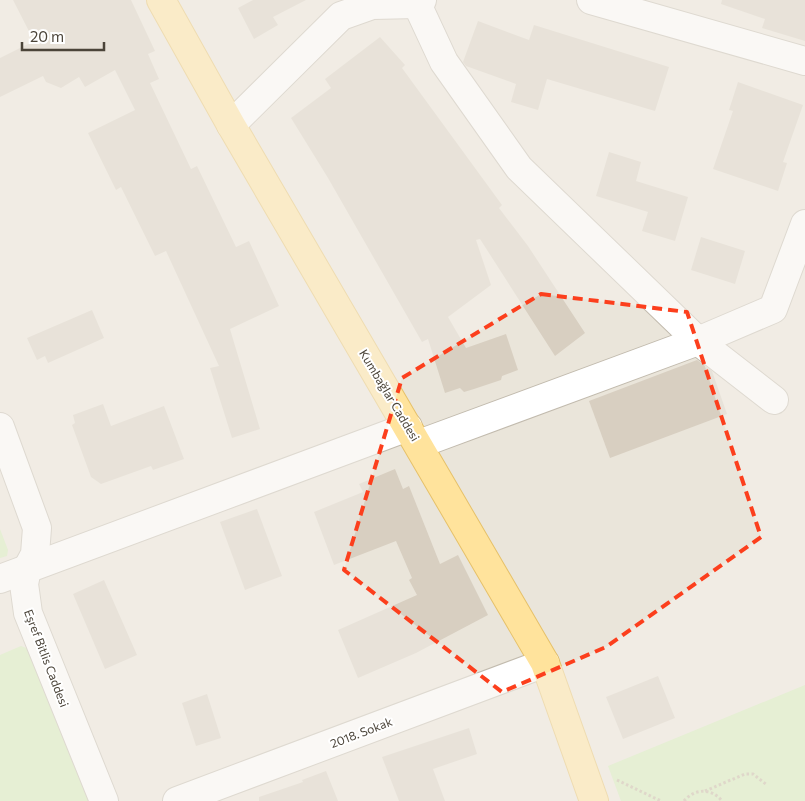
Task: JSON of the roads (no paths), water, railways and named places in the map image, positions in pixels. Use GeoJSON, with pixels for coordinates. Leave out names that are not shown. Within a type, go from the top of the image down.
{"type":"FeatureCollection","features":[{"type":"Feature","properties":{"kind":"main road","name":"Kumbağlar Caddesi"},"geometry":{"type":"LineString","coordinates":[[161,0],[231,125],[414,435],[545,663],[594,801]]}},
{"type":"Feature","properties":{"kind":"street"},"geometry":{"type":"LineString","coordinates":[[591,0],[805,61]]}},
{"type":"Feature","properties":{"kind":"street"},"geometry":{"type":"LineString","coordinates":[[231,125],[341,16],[372,5],[420,2],[444,62],[519,168],[698,341],[774,400]]}},
{"type":"Feature","properties":{"kind":"street"},"geometry":{"type":"LineString","coordinates":[[0,579],[414,435],[698,341],[773,309],[805,224]]}},
{"type":"Feature","properties":{"kind":"street","name":"Eşref Bitlis Caddesi"},"geometry":{"type":"LineString","coordinates":[[0,427],[37,528],[35,554],[27,569],[23,592],[28,612],[104,801]]}},
{"type":"Feature","properties":{"kind":"street","name":"2018. Sokak"},"geometry":{"type":"LineString","coordinates":[[177,801],[545,663]]}}]}
